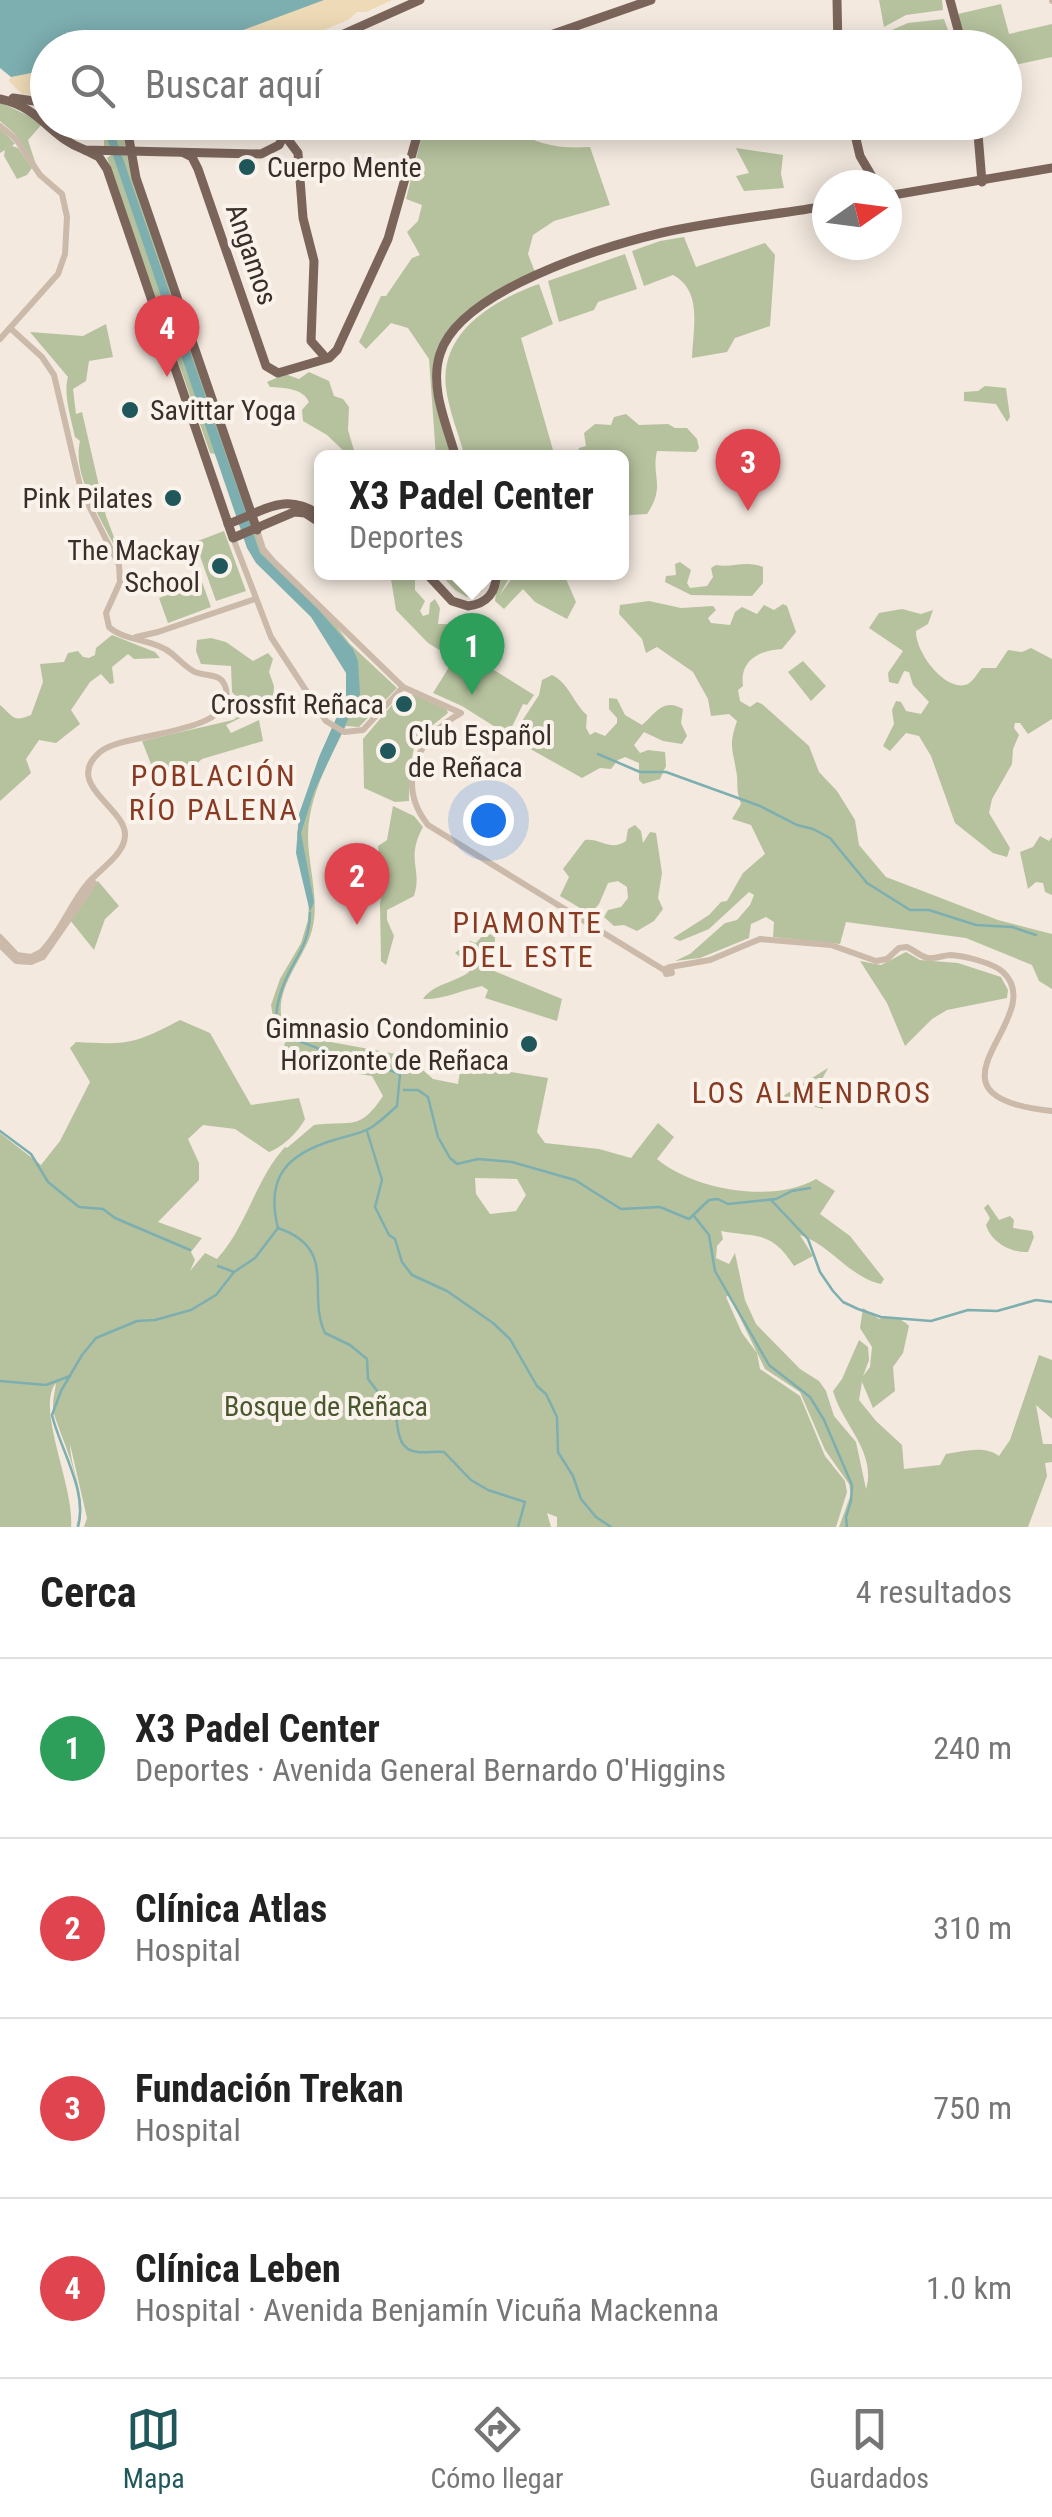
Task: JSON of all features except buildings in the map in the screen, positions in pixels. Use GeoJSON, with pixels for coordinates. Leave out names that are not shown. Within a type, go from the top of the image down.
{"type":"FeatureCollection","features":[{"type":"Feature","properties":{"kind":"main road"},"geometry":{"type":"LineString","coordinates":[[353,30],[420,0]]}},
{"type":"Feature","properties":{"kind":"main road"},"geometry":{"type":"LineString","coordinates":[[565,30],[651,0]]}},
{"type":"Feature","properties":{"kind":"main road"},"geometry":{"type":"LineString","coordinates":[[838,0],[838,30]]}},
{"type":"Feature","properties":{"kind":"main road"},"geometry":{"type":"LineString","coordinates":[[948,0],[956,30]]}},
{"type":"Feature","properties":{"kind":"main road"},"geometry":{"type":"LineString","coordinates":[[0,98],[30,103]]}},
{"type":"Feature","properties":{"kind":"main road"},"geometry":{"type":"LineString","coordinates":[[64,140],[101,158],[107,170],[236,537],[294,512],[314,516]]}},
{"type":"Feature","properties":{"kind":"main road"},"geometry":{"type":"LineString","coordinates":[[126,140],[126,152],[255,530]]}},
{"type":"Feature","properties":{"kind":"main road"},"geometry":{"type":"LineString","coordinates":[[85,150],[261,154],[283,140]]}},
{"type":"Feature","properties":{"kind":"main road"},"geometry":{"type":"LineString","coordinates":[[289,140],[298,153],[303,218],[314,261],[311,341],[324,355],[336,352],[387,240],[416,140]]}},
{"type":"Feature","properties":{"kind":"main road"},"geometry":{"type":"LineString","coordinates":[[856,140],[868,170]]}},
{"type":"Feature","properties":{"kind":"main road"},"geometry":{"type":"LineString","coordinates":[[979,140],[982,182]]}},
{"type":"Feature","properties":{"kind":"main road","name":"Angamos"},"geometry":{"type":"LineString","coordinates":[[184,153],[195,161],[266,366],[275,373],[324,355]]}},
{"type":"Feature","properties":{"kind":"main road"},"geometry":{"type":"LineString","coordinates":[[902,195],[1052,171]]}},
{"type":"Feature","properties":{"kind":"main road"},"geometry":{"type":"LineString","coordinates":[[457,450],[444,396],[443,369],[453,338],[481,311],[542,279],[652,240],[812,211]]}},
{"type":"Feature","properties":{"kind":"main road"},"geometry":{"type":"LineString","coordinates":[[232,523],[291,502],[302,504],[314,514]]}},
{"type":"Feature","properties":{"kind":"main road"},"geometry":{"type":"LineString","coordinates":[[435,580],[452,601],[468,606],[489,597],[495,580]]}},
{"type":"Feature","properties":{"kind":"street"},"geometry":{"type":"LineString","coordinates":[[0,126],[16,139],[40,175],[60,191],[67,206],[60,270],[0,339]]}},
{"type":"Feature","properties":{"kind":"street"},"geometry":{"type":"LineString","coordinates":[[22,316],[22,332],[27,342]]}},
{"type":"Feature","properties":{"kind":"street"},"geometry":{"type":"LineString","coordinates":[[0,937],[17,955],[28,957],[41,952],[85,886],[122,847],[123,824],[94,792],[89,774],[98,754],[131,737],[198,726],[218,712],[226,698],[225,686],[218,677],[195,672],[165,649],[116,632],[108,624],[106,613],[120,582],[120,568],[82,490],[54,375],[10,328]]}},
{"type":"Feature","properties":{"kind":"street"},"geometry":{"type":"LineString","coordinates":[[255,530],[269,557],[403,687],[456,710],[451,720],[429,735],[416,762],[414,798],[428,825],[666,968],[718,957],[760,939],[823,944],[879,961],[908,946],[926,957],[955,955],[1002,970],[1012,984],[1015,1004],[988,1056],[988,1082],[998,1098],[1010,1105],[1052,1111]]}},
{"type":"Feature","properties":{"kind":"street"},"geometry":{"type":"LineString","coordinates":[[236,537],[271,637],[332,726],[362,730],[403,687]]}},
{"type":"Feature","properties":{"kind":"street"},"geometry":{"type":"LineString","coordinates":[[134,637],[255,599]]}},
{"type":"Feature","properties":{"kind":"street"},"geometry":{"type":"LineString","coordinates":[[0,945],[18,962],[45,956],[85,893],[125,849],[129,836],[126,821],[98,790],[94,773],[100,756],[119,743]]}},
{"type":"Feature","properties":{"kind":"green space"},"geometry":{"type":"Polygon","coordinates":[[[879,0],[942,0],[943,10],[906,15],[884,27],[879,0]]]}},
{"type":"Feature","properties":{"kind":"green space"},"geometry":{"type":"Polygon","coordinates":[[[1001,4],[1008,30],[962,30],[958,14],[1001,4]]]}},
{"type":"Feature","properties":{"kind":"green space"},"geometry":{"type":"Polygon","coordinates":[[[944,19],[948,30],[892,30],[908,23],[944,19]]]}},
{"type":"Feature","properties":{"kind":"green space"},"geometry":{"type":"Polygon","coordinates":[[[1052,24],[1052,57],[1022,63],[1022,31],[1052,24]]]}},
{"type":"Feature","properties":{"kind":"green space"},"geometry":{"type":"Polygon","coordinates":[[[0,102],[30,117],[28,140],[36,165],[15,134],[0,121],[0,102]]]}},
{"type":"Feature","properties":{"kind":"green space"},"geometry":{"type":"Polygon","coordinates":[[[0,129],[32,168],[27,175],[17,179],[4,156],[5,150],[0,153],[0,129]]]}},
{"type":"Feature","properties":{"kind":"green space","name":"Bosque de Reñaca"},"geometry":{"type":"Polygon","coordinates":[[[104,140],[125,140],[128,160],[260,544],[328,615],[350,644],[397,688],[359,727],[346,726],[316,793],[308,836],[314,919],[308,941],[285,987],[283,1024],[289,1028],[291,1024],[320,1040],[407,1056],[433,1079],[458,1084],[461,1064],[548,1078],[537,1132],[545,1143],[599,1149],[631,1158],[658,1123],[674,1137],[657,1159],[691,1179],[757,1192],[798,1187],[816,1179],[835,1191],[820,1214],[850,1236],[884,1279],[881,1284],[859,1275],[800,1235],[813,1256],[794,1266],[771,1241],[721,1231],[723,1239],[717,1246],[716,1258],[729,1264],[735,1253],[745,1300],[756,1324],[826,1391],[834,1416],[856,1442],[866,1489],[863,1450],[833,1391],[859,1340],[868,1347],[869,1360],[863,1376],[870,1367],[872,1347],[860,1328],[863,1308],[879,1319],[895,1318],[909,1326],[903,1353],[893,1367],[895,1391],[873,1408],[862,1382],[859,1400],[902,1445],[904,1469],[940,1465],[946,1454],[967,1450],[999,1456],[1010,1440],[1039,1355],[1052,1360],[1052,1419],[1036,1405],[1043,1444],[1052,1444],[1052,1462],[1045,1463],[1047,1476],[1028,1527],[839,1527],[851,1494],[849,1484],[825,1450],[800,1392],[765,1369],[729,1295],[726,1297],[742,1333],[757,1353],[760,1369],[800,1396],[825,1456],[845,1481],[847,1492],[836,1527],[557,1527],[557,1517],[547,1513],[551,1527],[84,1527],[87,1518],[70,1444],[81,1498],[76,1527],[77,1484],[53,1410],[56,1383],[50,1410],[71,1510],[71,1527],[0,1527],[0,1133],[41,1165],[60,1141],[90,1082],[70,1048],[76,1042],[130,1041],[180,1020],[210,1033],[251,1105],[299,1098],[305,1119],[290,1138],[269,1152],[235,1129],[203,1125],[188,1139],[199,1163],[199,1180],[158,1222],[202,1238],[191,1252],[195,1260],[190,1271],[205,1253],[217,1259],[227,1246],[285,1147],[314,1125],[361,1120],[383,1096],[372,1076],[327,1069],[282,1052],[288,1034],[275,1029],[271,1005],[308,920],[309,901],[297,833],[311,780],[349,696],[348,670],[314,616],[261,567],[215,454],[210,453],[107,158],[111,155],[109,148],[104,147],[104,140]],[[475,1178],[476,1194],[490,1214],[516,1211],[526,1195],[517,1179],[475,1178]]]}},
{"type":"Feature","properties":{"kind":"green space"},"geometry":{"type":"Polygon","coordinates":[[[421,140],[535,140],[590,147],[610,205],[554,221],[533,235],[528,254],[535,272],[479,302],[449,329],[439,346],[433,388],[450,450],[436,450],[429,359],[408,328],[391,323],[366,349],[359,342],[381,296],[386,296],[412,258],[420,255],[407,232],[418,221],[422,205],[406,199],[421,140]]]}},
{"type":"Feature","properties":{"kind":"green space"},"geometry":{"type":"Polygon","coordinates":[[[736,148],[783,155],[784,188],[744,191],[736,176],[749,173],[736,148]]]}},
{"type":"Feature","properties":{"kind":"green space"},"geometry":{"type":"Polygon","coordinates":[[[684,237],[696,267],[765,243],[775,255],[770,326],[735,338],[727,352],[692,358],[694,311],[689,290],[673,275],[644,286],[632,251],[684,237]]]}},
{"type":"Feature","properties":{"kind":"green space"},"geometry":{"type":"Polygon","coordinates":[[[625,254],[637,289],[598,302],[594,310],[559,322],[548,281],[625,254]]]}},
{"type":"Feature","properties":{"kind":"green space"},"geometry":{"type":"Polygon","coordinates":[[[539,284],[553,324],[521,338],[553,450],[463,450],[446,388],[446,368],[460,335],[504,299],[539,284]]]}},
{"type":"Feature","properties":{"kind":"green space"},"geometry":{"type":"Polygon","coordinates":[[[106,324],[113,357],[89,361],[86,381],[73,389],[76,414],[82,412],[106,516],[118,548],[83,480],[80,441],[75,437],[67,398],[68,377],[30,332],[83,336],[106,324]]]}},
{"type":"Feature","properties":{"kind":"green space"},"geometry":{"type":"Polygon","coordinates":[[[309,372],[329,381],[334,396],[343,399],[349,407],[348,430],[354,450],[343,450],[303,421],[302,410],[309,402],[306,397],[270,387],[267,382],[285,374],[299,379],[309,372]]]}},
{"type":"Feature","properties":{"kind":"green space"},"geometry":{"type":"Polygon","coordinates":[[[985,386],[1006,388],[1010,417],[1007,422],[996,404],[964,401],[964,392],[985,386]]]}},
{"type":"Feature","properties":{"kind":"green space"},"geometry":{"type":"Polygon","coordinates":[[[626,414],[639,425],[687,428],[697,439],[696,452],[657,451],[656,496],[647,514],[629,516],[629,450],[579,450],[586,446],[584,433],[595,424],[611,425],[614,417],[626,414]]]}},
{"type":"Feature","properties":{"kind":"green space","name":"The Mackay School"},"geometry":{"type":"Polygon","coordinates":[[[224,531],[246,591],[216,601],[195,542],[224,531]]]}},
{"type":"Feature","properties":{"kind":"green space"},"geometry":{"type":"Polygon","coordinates":[[[680,562],[691,570],[687,583],[690,588],[707,586],[713,577],[711,568],[716,565],[763,567],[763,583],[752,596],[691,595],[665,582],[666,576],[676,575],[675,564],[680,562]]]}},
{"type":"Feature","properties":{"kind":"green space"},"geometry":{"type":"Polygon","coordinates":[[[391,580],[415,580],[415,590],[425,601],[420,611],[423,616],[429,614],[430,603],[435,599],[440,608],[438,624],[452,624],[464,614],[482,624],[480,646],[488,659],[486,665],[534,695],[527,705],[523,704],[508,735],[433,693],[454,659],[428,643],[396,610],[391,580]]]}},
{"type":"Feature","properties":{"kind":"green space"},"geometry":{"type":"Polygon","coordinates":[[[446,580],[484,580],[482,591],[467,597],[446,580]]]}},
{"type":"Feature","properties":{"kind":"green space"},"geometry":{"type":"Polygon","coordinates":[[[497,580],[508,580],[499,596],[511,580],[566,580],[576,602],[567,619],[535,602],[523,589],[504,609],[495,601],[497,580]]]}},
{"type":"Feature","properties":{"kind":"green space","name":"The Mackay School"},"geometry":{"type":"Polygon","coordinates":[[[202,582],[211,607],[168,623],[159,598],[202,582]]]}},
{"type":"Feature","properties":{"kind":"green space"},"geometry":{"type":"Polygon","coordinates":[[[649,601],[681,608],[713,606],[716,610],[708,618],[711,623],[730,625],[735,612],[742,607],[757,614],[764,605],[774,610],[783,604],[787,606],[796,632],[782,649],[752,658],[738,690],[740,701],[750,707],[757,702],[762,704],[809,746],[819,772],[855,820],[859,845],[886,877],[998,920],[1052,934],[1052,989],[1039,981],[1032,965],[966,938],[846,922],[840,944],[773,937],[774,922],[766,917],[751,924],[749,938],[700,958],[675,961],[690,954],[725,923],[737,920],[750,905],[754,895],[749,892],[709,929],[680,941],[673,938],[727,901],[743,873],[765,854],[751,825],[732,819],[741,804],[732,746],[737,721],[729,714],[711,716],[708,699],[693,672],[657,647],[646,653],[642,639],[619,614],[620,605],[649,601]]]}},
{"type":"Feature","properties":{"kind":"green space"},"geometry":{"type":"Polygon","coordinates":[[[902,609],[921,614],[933,610],[928,624],[916,631],[920,649],[940,675],[957,685],[968,684],[982,668],[996,668],[1008,650],[1022,652],[1031,648],[1052,659],[1052,719],[1028,734],[1020,723],[1015,723],[1019,735],[1012,764],[992,799],[989,813],[1010,848],[1007,857],[993,853],[955,823],[931,756],[919,736],[906,733],[890,751],[883,746],[894,724],[892,710],[896,701],[906,711],[921,714],[929,702],[913,685],[909,672],[904,671],[898,684],[889,682],[888,673],[903,651],[869,628],[879,613],[902,609]]]}},
{"type":"Feature","properties":{"kind":"green space"},"geometry":{"type":"Polygon","coordinates":[[[112,635],[155,652],[160,658],[134,659],[128,654],[112,667],[114,683],[110,684],[101,674],[90,682],[71,710],[80,724],[56,743],[39,740],[26,759],[31,773],[0,801],[0,705],[17,718],[31,715],[43,682],[40,664],[64,662],[68,653],[78,651],[89,658],[112,635]]]}},
{"type":"Feature","properties":{"kind":"green space"},"geometry":{"type":"Polygon","coordinates":[[[197,640],[226,642],[253,661],[268,653],[273,659],[269,672],[274,686],[273,702],[226,725],[231,733],[259,720],[263,741],[202,759],[192,768],[151,764],[142,741],[233,720],[243,713],[241,702],[232,692],[231,666],[201,664],[197,640]]]}},
{"type":"Feature","properties":{"kind":"green space"},"geometry":{"type":"Polygon","coordinates":[[[803,661],[826,686],[811,701],[788,672],[803,661]]]}},
{"type":"Feature","properties":{"kind":"green space"},"geometry":{"type":"Polygon","coordinates":[[[552,675],[563,683],[587,715],[590,735],[595,732],[605,736],[617,723],[609,709],[609,698],[617,699],[625,715],[642,725],[665,706],[683,709],[681,723],[687,736],[682,744],[644,732],[634,745],[640,753],[665,752],[666,766],[660,779],[643,784],[639,780],[639,763],[625,757],[611,769],[600,768],[582,778],[518,742],[513,735],[539,695],[542,680],[552,675]]]}},
{"type":"Feature","properties":{"kind":"green space","name":"Club Español de Reñaca"},"geometry":{"type":"Polygon","coordinates":[[[415,695],[448,713],[424,732],[414,748],[409,801],[395,802],[364,788],[363,739],[397,699],[415,695]]]}},
{"type":"Feature","properties":{"kind":"green space"},"geometry":{"type":"Polygon","coordinates":[[[393,806],[414,816],[423,827],[415,848],[414,896],[387,910],[394,936],[386,965],[381,961],[380,904],[387,864],[380,861],[378,846],[387,840],[393,806]]]}},
{"type":"Feature","properties":{"kind":"green space"},"geometry":{"type":"Polygon","coordinates":[[[635,825],[641,831],[643,843],[650,832],[656,833],[662,873],[658,898],[663,909],[654,921],[637,931],[624,925],[614,926],[604,917],[608,910],[621,907],[628,898],[627,887],[618,881],[608,883],[590,914],[560,896],[569,877],[563,869],[585,840],[620,844],[626,841],[628,829],[635,825]]]}},
{"type":"Feature","properties":{"kind":"green space"},"geometry":{"type":"Polygon","coordinates":[[[1040,836],[1049,841],[1052,837],[1052,895],[1045,892],[1043,883],[1036,882],[1028,889],[1020,852],[1033,847],[1040,836]]]}},
{"type":"Feature","properties":{"kind":"green space"},"geometry":{"type":"Polygon","coordinates":[[[98,881],[119,906],[105,919],[94,950],[70,920],[98,881]]]}},
{"type":"Feature","properties":{"kind":"green space"},"geometry":{"type":"Polygon","coordinates":[[[484,934],[495,935],[494,971],[562,999],[557,1021],[485,998],[488,990],[482,986],[423,999],[432,990],[469,972],[469,964],[455,953],[470,941],[476,943],[484,934]]]}},
{"type":"Feature","properties":{"kind":"green space"},"geometry":{"type":"Polygon","coordinates":[[[906,952],[920,960],[958,963],[1001,977],[1008,990],[1007,998],[947,1010],[905,1046],[887,1003],[860,961],[881,965],[906,952]]]}},
{"type":"Feature","properties":{"kind":"green space"},"geometry":{"type":"Polygon","coordinates":[[[828,1068],[819,1085],[823,1109],[780,1098],[828,1068]]]}},
{"type":"Feature","properties":{"kind":"green space"},"geometry":{"type":"Polygon","coordinates":[[[988,1204],[999,1220],[1010,1216],[1013,1228],[1032,1231],[1034,1237],[1028,1252],[1009,1248],[992,1237],[986,1225],[990,1218],[984,1208],[988,1204]]]}},
{"type":"Feature","properties":{"kind":"sand"},"geometry":{"type":"Polygon","coordinates":[[[324,0],[392,0],[357,12],[324,30],[238,30],[324,0]]]}},
{"type":"Feature","properties":{"kind":"sand"},"geometry":{"type":"Polygon","coordinates":[[[30,73],[30,95],[22,94],[9,81],[11,77],[30,73]]]}},
{"type":"Feature","properties":{"kind":"water"},"geometry":{"type":"Polygon","coordinates":[[[0,0],[324,0],[243,30],[30,30],[30,73],[11,77],[0,68],[0,0]]]}},
{"type":"Feature","properties":{"kind":"water"},"geometry":{"type":"Polygon","coordinates":[[[108,140],[116,140],[260,553],[317,608],[353,649],[358,661],[360,694],[314,792],[301,833],[314,902],[310,912],[296,853],[299,814],[346,696],[346,673],[311,617],[256,563],[247,548],[108,140]]]}},
{"type":"Feature","properties":{"kind":"waterway"},"geometry":{"type":"LineString","coordinates":[[598,754],[640,772],[666,772],[813,829],[830,838],[867,883],[910,910],[929,910],[976,925],[1012,927],[1036,935]]}},
{"type":"Feature","properties":{"kind":"waterway"},"geometry":{"type":"LineString","coordinates":[[78,1527],[76,1485],[52,1415],[82,1355],[96,1338],[137,1321],[191,1310],[216,1295],[234,1272],[255,1258],[278,1228],[275,1195],[278,1181],[292,1161],[318,1146],[368,1129],[397,1106],[400,1074],[353,1063],[294,1039],[277,1022],[278,1001],[304,944],[310,913]]}},
{"type":"Feature","properties":{"kind":"waterway"},"geometry":{"type":"LineString","coordinates":[[404,1090],[418,1090],[428,1097],[438,1137],[457,1164],[478,1159],[512,1162],[575,1180],[621,1209],[660,1207],[689,1219],[709,1200],[728,1204],[776,1199],[810,1188]]}},
{"type":"Feature","properties":{"kind":"waterway"},"geometry":{"type":"LineString","coordinates":[[0,1131],[31,1154],[48,1182],[79,1207],[103,1209],[115,1218],[190,1250]]}},
{"type":"Feature","properties":{"kind":"waterway"},"geometry":{"type":"LineString","coordinates":[[367,1131],[382,1180],[375,1207],[395,1239],[402,1262],[412,1275],[447,1291],[510,1339],[557,1417],[558,1452],[581,1499],[611,1527]]}},
{"type":"Feature","properties":{"kind":"waterway"},"geometry":{"type":"LineString","coordinates":[[771,1200],[808,1239],[820,1272],[833,1291],[843,1302],[858,1309],[881,1317],[931,1321],[968,1310],[997,1311],[1036,1300],[1052,1302]]}},
{"type":"Feature","properties":{"kind":"waterway"},"geometry":{"type":"LineString","coordinates":[[694,1216],[709,1235],[715,1271],[769,1365],[810,1397],[824,1420],[852,1485],[847,1527]]}},
{"type":"Feature","properties":{"kind":"waterway"},"geometry":{"type":"LineString","coordinates":[[278,1228],[297,1237],[315,1260],[325,1333],[367,1359],[368,1379],[385,1401],[393,1402],[404,1446],[418,1452],[444,1452],[471,1480],[525,1502],[518,1527]]}},
{"type":"Feature","properties":{"kind":"waterway"},"geometry":{"type":"LineString","coordinates":[[218,1266],[234,1272]]}},
{"type":"Feature","properties":{"kind":"waterway"},"geometry":{"type":"LineString","coordinates":[[0,1381],[46,1385],[70,1376]]}},
{"type":"Feature","properties":{"kind":"place","name":"Cuerpo Mente"},"geometry":{"type":"Point","coordinates":[247,167]}},
{"type":"Feature","properties":{"kind":"place","name":"Clínica Leben"},"geometry":{"type":"Point","coordinates":[167,377]}},
{"type":"Feature","properties":{"kind":"place","name":"Savittar Yoga"},"geometry":{"type":"Point","coordinates":[130,410]}},
{"type":"Feature","properties":{"kind":"place","name":"Pink Pilates"},"geometry":{"type":"Point","coordinates":[173,498]}},
{"type":"Feature","properties":{"kind":"place","name":"Fundación Trekan"},"geometry":{"type":"Point","coordinates":[748,511]}},
{"type":"Feature","properties":{"kind":"place","name":"The Mackay School"},"geometry":{"type":"Point","coordinates":[220,566]}},
{"type":"Feature","properties":{"kind":"place","name":"X3 Padel Center"},"geometry":{"type":"Point","coordinates":[472,695]}},
{"type":"Feature","properties":{"kind":"place","name":"Crossfit Reñaca"},"geometry":{"type":"Point","coordinates":[404,704]}},
{"type":"Feature","properties":{"kind":"place","name":"Club Español de Reñaca"},"geometry":{"type":"Point","coordinates":[388,751]}},
{"type":"Feature","properties":{"kind":"place","name":"Clínica Atlas"},"geometry":{"type":"Point","coordinates":[357,925]}},
{"type":"Feature","properties":{"kind":"place","name":"Gimnasio Condominio Horizonte de Reñaca"},"geometry":{"type":"Point","coordinates":[529,1044]}},
{"type":"Feature","properties":{"kind":"district","name":"POBLACIÓN RÍO PALENA"},"geometry":{"type":"Point","coordinates":[214,793]}},
{"type":"Feature","properties":{"kind":"district","name":"PIAMONTE DEL ESTE"},"geometry":{"type":"Point","coordinates":[528,940]}},
{"type":"Feature","properties":{"kind":"district","name":"LOS ALMENDROS"},"geometry":{"type":"Point","coordinates":[812,1093]}}]}
